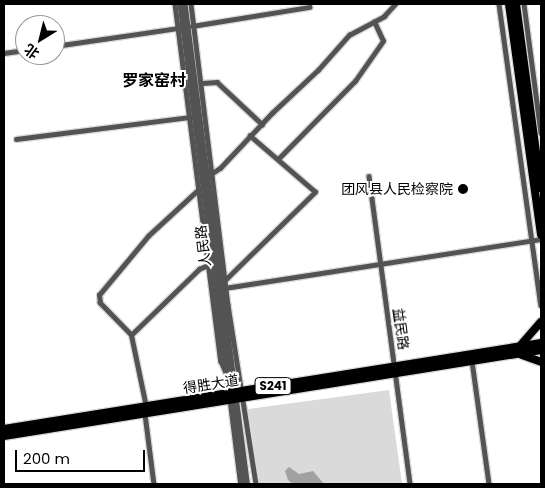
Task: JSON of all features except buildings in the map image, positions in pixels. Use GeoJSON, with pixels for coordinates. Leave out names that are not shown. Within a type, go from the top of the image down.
{"type":"FeatureCollection","features":[{"type":"Feature","properties":{"kind":"main road"},"geometry":{"type":"LineString","coordinates":[[509,4],[541,235]]}},
{"type":"Feature","properties":{"kind":"main road"},"geometry":{"type":"LineString","coordinates":[[516,4],[541,188]]}},
{"type":"Feature","properties":{"kind":"main road"},"geometry":{"type":"LineString","coordinates":[[541,322],[519,350],[541,362]]}},
{"type":"Feature","properties":{"kind":"main road","name":"得胜大道"},"geometry":{"type":"LineString","coordinates":[[395,370],[472,361],[541,343]]}},
{"type":"Feature","properties":{"kind":"main road","name":"得胜大道"},"geometry":{"type":"LineString","coordinates":[[4,429],[146,410],[519,350],[541,350]]}},
{"type":"Feature","properties":{"kind":"main road","name":"得胜大道"},"geometry":{"type":"LineString","coordinates":[[4,436],[146,410]]}},
{"type":"Feature","properties":{"kind":"street"},"geometry":{"type":"LineString","coordinates":[[175,4],[186,27],[202,83],[210,174]]}},
{"type":"Feature","properties":{"kind":"street","name":"人民路"},"geometry":{"type":"LineString","coordinates":[[181,4],[210,174],[247,484]]}},
{"type":"Feature","properties":{"kind":"street","name":"人民路"},"geometry":{"type":"LineString","coordinates":[[185,4],[193,117],[204,185],[228,377],[236,396],[242,484]]}},
{"type":"Feature","properties":{"kind":"street"},"geometry":{"type":"LineString","coordinates":[[186,27],[191,4]]}},
{"type":"Feature","properties":{"kind":"street"},"geometry":{"type":"LineString","coordinates":[[210,174],[318,70],[348,35],[384,16],[395,4]]}},
{"type":"Feature","properties":{"kind":"street"},"geometry":{"type":"LineString","coordinates":[[499,4],[541,305]]}},
{"type":"Feature","properties":{"kind":"street"},"geometry":{"type":"LineString","coordinates":[[524,4],[541,133]]}},
{"type":"Feature","properties":{"kind":"street"},"geometry":{"type":"LineString","coordinates":[[65,45],[309,7]]}},
{"type":"Feature","properties":{"kind":"street"},"geometry":{"type":"LineString","coordinates":[[278,159],[355,81],[383,41],[374,22]]}},
{"type":"Feature","properties":{"kind":"street"},"geometry":{"type":"LineString","coordinates":[[202,83],[217,82],[262,124]]}},
{"type":"Feature","properties":{"kind":"street"},"geometry":{"type":"LineString","coordinates":[[16,139],[193,117],[208,265],[221,361],[228,377]]}},
{"type":"Feature","properties":{"kind":"street"},"geometry":{"type":"LineString","coordinates":[[223,285],[315,192],[250,136]]}},
{"type":"Feature","properties":{"kind":"street","name":"益民路"},"geometry":{"type":"LineString","coordinates":[[369,176],[410,484]]}},
{"type":"Feature","properties":{"kind":"street"},"geometry":{"type":"LineString","coordinates":[[154,484],[146,410],[131,335],[100,303],[99,295],[148,236],[204,185]]}},
{"type":"Feature","properties":{"kind":"street"},"geometry":{"type":"LineString","coordinates":[[223,285],[381,264],[541,239]]}},
{"type":"Feature","properties":{"kind":"street"},"geometry":{"type":"LineString","coordinates":[[131,335],[199,270],[208,265]]}},
{"type":"Feature","properties":{"kind":"street"},"geometry":{"type":"LineString","coordinates":[[472,361],[489,484]]}},
{"type":"Feature","properties":{"kind":"street"},"geometry":{"type":"LineString","coordinates":[[236,396],[256,484]]}},
{"type":"Feature","properties":{"kind":"shaded area"},"geometry":{"type":"Polygon","coordinates":[[[389,390],[402,484],[259,484],[248,409],[389,390]]]}},
{"type":"Feature","properties":{"kind":"shaded area"},"geometry":{"type":"Polygon","coordinates":[[[289,467],[299,474],[313,471],[324,484],[293,484],[288,480],[285,471],[289,467]]]}},
{"type":"Feature","properties":{"kind":"place","name":"团风县人民检察院"},"geometry":{"type":"Point","coordinates":[463,189]}},
{"type":"Feature","properties":{"kind":"district","name":"罗家窑村"},"geometry":{"type":"Point","coordinates":[154,81]}}]}
